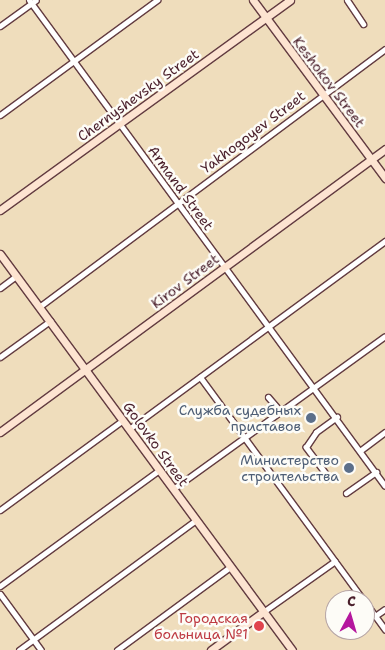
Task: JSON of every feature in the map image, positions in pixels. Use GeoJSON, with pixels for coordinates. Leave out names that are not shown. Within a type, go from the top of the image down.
{"type":"FeatureCollection","features":[{"type":"Feature","properties":{"kind":"street"},"geometry":{"type":"LineString","coordinates":[[0,115],[157,0]]}},
{"type":"Feature","properties":{"kind":"street","name":"Keshokov Street"},"geometry":{"type":"LineString","coordinates":[[253,0],[385,178]]}},
{"type":"Feature","properties":{"kind":"street","name":"Chernyshevsky Street"},"geometry":{"type":"LineString","coordinates":[[0,210],[290,0]]}},
{"type":"Feature","properties":{"kind":"street"},"geometry":{"type":"LineString","coordinates":[[346,0],[363,24]]}},
{"type":"Feature","properties":{"kind":"street"},"geometry":{"type":"LineString","coordinates":[[0,26],[33,1]]}},
{"type":"Feature","properties":{"kind":"street","name":"Armand Street"},"geometry":{"type":"LineString","coordinates":[[33,1],[74,61],[316,388],[385,486]]}},
{"type":"Feature","properties":{"kind":"street","name":"Yakhogoyev Street"},"geometry":{"type":"LineString","coordinates":[[39,307],[323,94],[385,50]]}},
{"type":"Feature","properties":{"kind":"street","name":"Kirov Street"},"geometry":{"type":"LineString","coordinates":[[0,432],[385,149]]}},
{"type":"Feature","properties":{"kind":"street"},"geometry":{"type":"LineString","coordinates":[[129,429],[385,242]]}},
{"type":"Feature","properties":{"kind":"street","name":"Golovko Street"},"geometry":{"type":"LineString","coordinates":[[0,254],[292,650]]}},
{"type":"Feature","properties":{"kind":"street"},"geometry":{"type":"LineString","coordinates":[[0,288],[16,276]]}},
{"type":"Feature","properties":{"kind":"street"},"geometry":{"type":"LineString","coordinates":[[0,357],[50,321]]}},
{"type":"Feature","properties":{"kind":"street"},"geometry":{"type":"LineString","coordinates":[[173,488],[316,388],[385,336]]}},
{"type":"Feature","properties":{"kind":"street"},"geometry":{"type":"LineString","coordinates":[[200,377],[356,590]]}},
{"type":"Feature","properties":{"kind":"street"},"geometry":{"type":"LineString","coordinates":[[268,397],[281,412]]}},
{"type":"Feature","properties":{"kind":"street"},"geometry":{"type":"LineString","coordinates":[[329,478],[306,447],[316,432],[337,417]]}},
{"type":"Feature","properties":{"kind":"street"},"geometry":{"type":"LineString","coordinates":[[0,510],[123,420]]}},
{"type":"Feature","properties":{"kind":"street"},"geometry":{"type":"LineString","coordinates":[[361,450],[385,432]]}},
{"type":"Feature","properties":{"kind":"street"},"geometry":{"type":"LineString","coordinates":[[0,586],[159,470]]}},
{"type":"Feature","properties":{"kind":"street"},"geometry":{"type":"LineString","coordinates":[[346,493],[376,472]]}},
{"type":"Feature","properties":{"kind":"street"},"geometry":{"type":"LineString","coordinates":[[19,650],[196,520]]}},
{"type":"Feature","properties":{"kind":"street"},"geometry":{"type":"LineString","coordinates":[[211,650],[335,561]]}},
{"type":"Feature","properties":{"kind":"street"},"geometry":{"type":"LineString","coordinates":[[117,650],[230,567]]}},
{"type":"Feature","properties":{"kind":"street"},"geometry":{"type":"LineString","coordinates":[[0,594],[41,650]]}},
{"type":"Feature","properties":{"kind":"street"},"geometry":{"type":"LineString","coordinates":[[385,609],[375,616],[385,630]]}},
{"type":"Feature","properties":{"kind":"place","name":"Служба судебных приставов"},"geometry":{"type":"Point","coordinates":[311,418]}},
{"type":"Feature","properties":{"kind":"place","name":"Министерство строительства"},"geometry":{"type":"Point","coordinates":[349,468]}},
{"type":"Feature","properties":{"kind":"place","name":"Городская больница №1"},"geometry":{"type":"Point","coordinates":[259,626]}}]}
